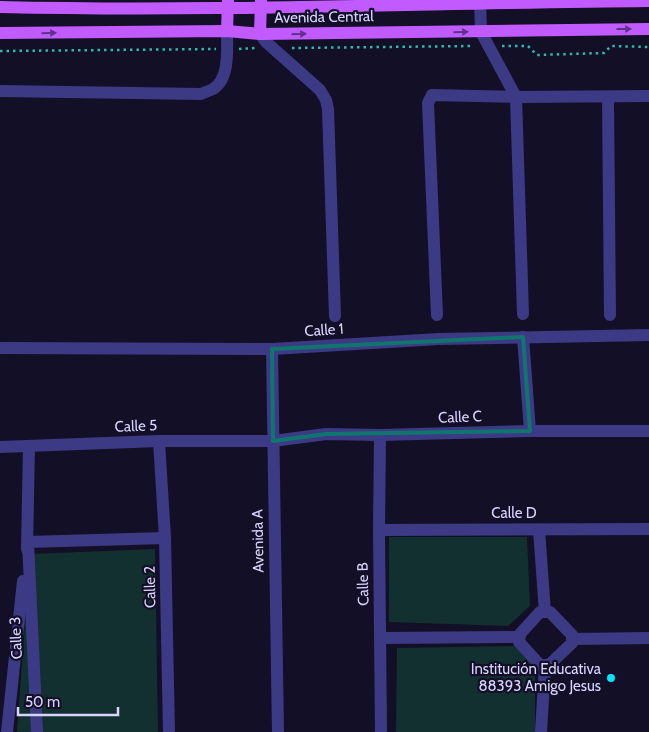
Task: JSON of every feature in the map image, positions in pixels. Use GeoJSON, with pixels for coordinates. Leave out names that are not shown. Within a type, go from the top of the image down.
{"type":"FeatureCollection","features":[{"type":"Feature","properties":{"kind":"main road","name":"Avenida Central"},"geometry":{"type":"LineString","coordinates":[[0,7],[24,4],[649,1]]}},
{"type":"Feature","properties":{"kind":"main road"},"geometry":{"type":"LineString","coordinates":[[228,4],[228,31]]}},
{"type":"Feature","properties":{"kind":"main road"},"geometry":{"type":"LineString","coordinates":[[260,34],[261,4]]}},
{"type":"Feature","properties":{"kind":"main road","name":"Avenida Central"},"geometry":{"type":"LineString","coordinates":[[0,33],[228,31],[260,34],[649,29]]}},
{"type":"Feature","properties":{"kind":"street"},"geometry":{"type":"LineString","coordinates":[[480,1],[481,32],[516,97],[523,314]]}},
{"type":"Feature","properties":{"kind":"street"},"geometry":{"type":"LineString","coordinates":[[0,91],[201,94],[214,88],[223,77],[228,31]]}},
{"type":"Feature","properties":{"kind":"street"},"geometry":{"type":"LineString","coordinates":[[260,34],[320,90],[326,100],[328,109],[335,316]]}},
{"type":"Feature","properties":{"kind":"street"},"geometry":{"type":"LineString","coordinates":[[437,315],[428,103],[432,95],[516,97],[649,96]]}},
{"type":"Feature","properties":{"kind":"street"},"geometry":{"type":"LineString","coordinates":[[608,97],[610,315]]}},
{"type":"Feature","properties":{"kind":"street","name":"Calle 1"},"geometry":{"type":"LineString","coordinates":[[0,348],[272,349],[439,338],[649,335]]}},
{"type":"Feature","properties":{"kind":"street"},"geometry":{"type":"LineString","coordinates":[[523,337],[530,431]]}},
{"type":"Feature","properties":{"kind":"street","name":"Avenida A"},"geometry":{"type":"LineString","coordinates":[[272,349],[278,732]]}},
{"type":"Feature","properties":{"kind":"street","name":"Calle C"},"geometry":{"type":"LineString","coordinates":[[273,442],[326,434],[380,435],[530,431],[649,431]]}},
{"type":"Feature","properties":{"kind":"street","name":"Calle B"},"geometry":{"type":"LineString","coordinates":[[380,435],[381,732]]}},
{"type":"Feature","properties":{"kind":"street","name":"Calle 5"},"geometry":{"type":"LineString","coordinates":[[0,447],[159,441],[273,442]]}},
{"type":"Feature","properties":{"kind":"street","name":"Calle 2"},"geometry":{"type":"LineString","coordinates":[[159,441],[165,538],[169,732]]}},
{"type":"Feature","properties":{"kind":"street","name":"Calle 3"},"geometry":{"type":"LineString","coordinates":[[29,446],[28,542],[37,732]]}},
{"type":"Feature","properties":{"kind":"street","name":"Calle D"},"geometry":{"type":"LineString","coordinates":[[379,530],[649,530]]}},
{"type":"Feature","properties":{"kind":"street"},"geometry":{"type":"LineString","coordinates":[[539,530],[545,612]]}},
{"type":"Feature","properties":{"kind":"street"},"geometry":{"type":"LineString","coordinates":[[28,542],[165,538]]}},
{"type":"Feature","properties":{"kind":"street","name":"Calle 3"},"geometry":{"type":"LineString","coordinates":[[7,732],[28,542]]}},
{"type":"Feature","properties":{"kind":"street"},"geometry":{"type":"LineString","coordinates":[[540,612],[550,612],[572,635],[572,643],[549,665],[540,665],[519,642],[519,637],[540,612]]}},
{"type":"Feature","properties":{"kind":"street"},"geometry":{"type":"LineString","coordinates":[[380,638],[519,637]]}},
{"type":"Feature","properties":{"kind":"street"},"geometry":{"type":"LineString","coordinates":[[572,638],[649,638]]}},
{"type":"Feature","properties":{"kind":"street"},"geometry":{"type":"LineString","coordinates":[[541,732],[545,665]]}},
{"type":"Feature","properties":{"kind":"path"},"geometry":{"type":"LineString","coordinates":[[0,51],[528,46],[538,55],[604,53],[611,46],[649,47]]}},
{"type":"Feature","properties":{"kind":"highlighted area"},"geometry":{"type":"Polygon","coordinates":[[[523,337],[530,431],[326,434],[273,441],[272,349],[523,337]]]}},
{"type":"Feature","properties":{"kind":"green space"},"geometry":{"type":"Polygon","coordinates":[[[389,537],[527,537],[530,606],[508,626],[389,622],[389,537]]]}},
{"type":"Feature","properties":{"kind":"green space"},"geometry":{"type":"Polygon","coordinates":[[[155,549],[158,732],[17,732],[30,554],[155,549]]]}},
{"type":"Feature","properties":{"kind":"green space"},"geometry":{"type":"Polygon","coordinates":[[[516,646],[535,668],[535,732],[396,732],[397,648],[516,646]]]}},
{"type":"Feature","properties":{"kind":"place","name":"Institución Educativa 88393 Amigo Jesus"},"geometry":{"type":"Point","coordinates":[611,678]}}]}
